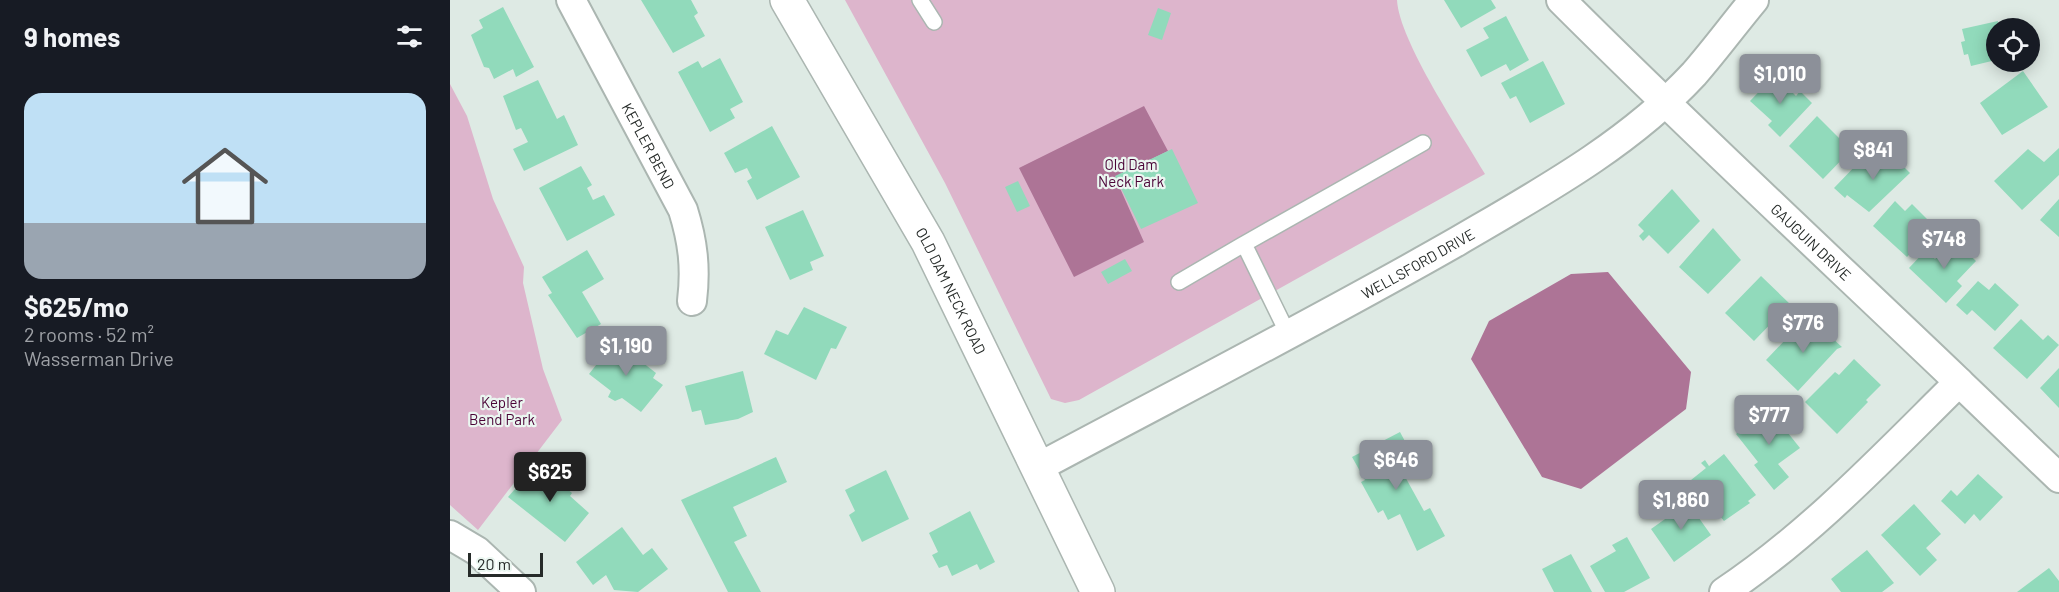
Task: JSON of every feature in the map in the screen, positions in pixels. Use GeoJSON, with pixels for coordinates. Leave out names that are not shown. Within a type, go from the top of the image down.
{"type":"FeatureCollection","features":[{"type":"Feature","properties":{"kind":"street","name":"KEPLER BEND"},"geometry":{"type":"LineString","coordinates":[[571,0],[683,210],[692,240],[696,271],[692,301]]}},
{"type":"Feature","properties":{"kind":"street","name":"GAUGUIN DRIVE"},"geometry":{"type":"LineString","coordinates":[[1561,0],[1663,102],[1744,176],[2059,478]]}},
{"type":"Feature","properties":{"kind":"street","name":"WELLSFORD DRIVE"},"geometry":{"type":"LineString","coordinates":[[1039,467],[1390,280],[1552,186],[1612,144],[1663,102],[1693,74],[1754,0]]}},
{"type":"Feature","properties":{"kind":"street","name":"OLD DAM NECK ROAD"},"geometry":{"type":"LineString","coordinates":[[796,3],[928,242],[1098,592]]}},
{"type":"Feature","properties":{"kind":"street"},"geometry":{"type":"LineString","coordinates":[[1724,592],[1772,556],[1848,492],[1959,382]]}},
{"type":"Feature","properties":{"kind":"street"},"geometry":{"type":"LineString","coordinates":[[450,535],[477,551],[521,592]]}},
{"type":"Feature","properties":{"kind":"lane"},"geometry":{"type":"LineString","coordinates":[[920,0],[934,22]]}},
{"type":"Feature","properties":{"kind":"lane"},"geometry":{"type":"LineString","coordinates":[[1179,282],[1424,143]]}},
{"type":"Feature","properties":{"kind":"lane"},"geometry":{"type":"LineString","coordinates":[[1244,244],[1288,334]]}},
{"type":"Feature","properties":{"kind":"green space","name":"Old Dam Neck Park"},"geometry":{"type":"Polygon","coordinates":[[[845,0],[1397,0],[1400,18],[1420,63],[1485,174],[1079,400],[1065,403],[1051,399],[945,183],[845,0]]]}},
{"type":"Feature","properties":{"kind":"green space","name":"Kepler Bend Park"},"geometry":{"type":"Polygon","coordinates":[[[450,84],[467,116],[493,199],[524,267],[523,283],[543,369],[562,420],[478,530],[450,505],[450,84]]]}},
{"type":"Feature","properties":{"kind":"shaded area"},"geometry":{"type":"Polygon","coordinates":[[[1144,106],[1168,151],[1115,177],[1144,242],[1074,277],[1019,168],[1144,106]]]}},
{"type":"Feature","properties":{"kind":"shaded area"},"geometry":{"type":"Polygon","coordinates":[[[1608,272],[1691,372],[1686,409],[1581,489],[1542,477],[1471,359],[1489,321],[1571,274],[1608,272]]]}},
{"type":"Feature","properties":{"kind":"building"},"geometry":{"type":"Polygon","coordinates":[[[641,0],[691,0],[698,13],[694,16],[705,36],[673,53],[641,0]]]}},
{"type":"Feature","properties":{"kind":"building"},"geometry":{"type":"Polygon","coordinates":[[[1444,0],[1491,0],[1496,8],[1461,28],[1444,0]]]}},
{"type":"Feature","properties":{"kind":"building"},"geometry":{"type":"Polygon","coordinates":[[[503,7],[534,67],[516,77],[513,69],[494,79],[489,68],[484,67],[471,35],[483,28],[479,20],[503,7]]]}},
{"type":"Feature","properties":{"kind":"building"},"geometry":{"type":"Polygon","coordinates":[[[1158,8],[1171,13],[1162,40],[1148,35],[1158,8]]]}},
{"type":"Feature","properties":{"kind":"building"},"geometry":{"type":"Polygon","coordinates":[[[1506,16],[1529,60],[1510,71],[1506,64],[1481,77],[1466,50],[1489,38],[1483,28],[1506,16]]]}},
{"type":"Feature","properties":{"kind":"building"},"geometry":{"type":"Polygon","coordinates":[[[1986,24],[1986,62],[1971,66],[1968,54],[1964,55],[1961,42],[1965,41],[1962,29],[1986,24]]]}},
{"type":"Feature","properties":{"kind":"building"},"geometry":{"type":"Polygon","coordinates":[[[720,58],[743,102],[730,109],[735,118],[710,132],[678,72],[698,61],[702,68],[720,58]]]}},
{"type":"Feature","properties":{"kind":"building"},"geometry":{"type":"Polygon","coordinates":[[[1543,61],[1565,104],[1530,123],[1516,96],[1510,99],[1501,83],[1543,61]]]}},
{"type":"Feature","properties":{"kind":"building"},"geometry":{"type":"Polygon","coordinates":[[[2024,72],[2048,107],[2002,135],[1980,103],[2024,72]]]}},
{"type":"Feature","properties":{"kind":"building"},"geometry":{"type":"Polygon","coordinates":[[[1775,75],[1796,96],[1800,91],[1812,103],[1780,137],[1768,125],[1772,121],[1750,101],[1775,75]]]}},
{"type":"Feature","properties":{"kind":"building"},"geometry":{"type":"Polygon","coordinates":[[[538,80],[557,119],[564,115],[578,145],[524,171],[513,149],[528,142],[521,128],[516,130],[503,96],[538,80]]]}},
{"type":"Feature","properties":{"kind":"building"},"geometry":{"type":"Polygon","coordinates":[[[1817,116],[1839,138],[1843,133],[1855,146],[1823,179],[1789,146],[1817,116]]]}},
{"type":"Feature","properties":{"kind":"building"},"geometry":{"type":"Polygon","coordinates":[[[772,126],[800,177],[757,200],[747,181],[752,178],[747,168],[735,173],[724,153],[772,126]]]}},
{"type":"Feature","properties":{"kind":"building"},"geometry":{"type":"Polygon","coordinates":[[[2059,148],[2059,175],[2022,210],[1994,181],[2028,149],[2044,162],[2059,148]]]}},
{"type":"Feature","properties":{"kind":"building"},"geometry":{"type":"Polygon","coordinates":[[[1172,149],[1198,203],[1141,229],[1115,176],[1172,149]]]}},
{"type":"Feature","properties":{"kind":"building"},"geometry":{"type":"Polygon","coordinates":[[[1886,149],[1910,173],[1869,212],[1847,195],[1845,198],[1834,188],[1860,161],[1867,168],[1886,149]]]}},
{"type":"Feature","properties":{"kind":"building"},"geometry":{"type":"Polygon","coordinates":[[[581,166],[592,185],[587,188],[593,200],[604,195],[615,215],[567,241],[539,188],[581,166]]]}},
{"type":"Feature","properties":{"kind":"building"},"geometry":{"type":"Polygon","coordinates":[[[1018,181],[1030,206],[1017,212],[1005,187],[1018,181]]]}},
{"type":"Feature","properties":{"kind":"building"},"geometry":{"type":"Polygon","coordinates":[[[1672,189],[1700,221],[1668,254],[1649,235],[1643,241],[1639,236],[1644,231],[1638,225],[1672,189]]]}},
{"type":"Feature","properties":{"kind":"building"},"geometry":{"type":"Polygon","coordinates":[[[2059,199],[2059,237],[2040,220],[2059,199]]]}},
{"type":"Feature","properties":{"kind":"building"},"geometry":{"type":"Polygon","coordinates":[[[1895,201],[1905,211],[1912,204],[1935,227],[1907,257],[1873,226],[1895,201]]]}},
{"type":"Feature","properties":{"kind":"building"},"geometry":{"type":"Polygon","coordinates":[[[803,210],[824,256],[810,262],[813,270],[790,280],[765,227],[803,210]]]}},
{"type":"Feature","properties":{"kind":"building"},"geometry":{"type":"Polygon","coordinates":[[[1713,228],[1741,260],[1708,294],[1679,267],[1713,228]]]}},
{"type":"Feature","properties":{"kind":"building"},"geometry":{"type":"Polygon","coordinates":[[[1954,240],[1976,261],[1957,281],[1962,286],[1946,303],[1909,268],[1926,250],[1935,259],[1954,240]]]}},
{"type":"Feature","properties":{"kind":"building"},"geometry":{"type":"Polygon","coordinates":[[[587,250],[604,279],[582,292],[601,324],[577,338],[548,295],[552,293],[542,277],[587,250]]]}},
{"type":"Feature","properties":{"kind":"building"},"geometry":{"type":"Polygon","coordinates":[[[1125,259],[1132,271],[1108,284],[1101,272],[1125,259]]]}},
{"type":"Feature","properties":{"kind":"building"},"geometry":{"type":"Polygon","coordinates":[[[1761,276],[1790,304],[1754,341],[1725,313],[1761,276]]]}},
{"type":"Feature","properties":{"kind":"building"},"geometry":{"type":"Polygon","coordinates":[[[1978,281],[1989,290],[1995,283],[2019,305],[1995,331],[1972,310],[1967,315],[1956,305],[1978,281]]]}},
{"type":"Feature","properties":{"kind":"building"},"geometry":{"type":"Polygon","coordinates":[[[804,307],[847,327],[836,349],[831,348],[816,380],[764,354],[776,330],[788,335],[804,307]]]}},
{"type":"Feature","properties":{"kind":"building"},"geometry":{"type":"Polygon","coordinates":[[[1806,318],[1817,329],[1813,333],[1816,336],[1822,329],[1842,347],[1837,349],[1798,391],[1766,360],[1806,318]]]}},
{"type":"Feature","properties":{"kind":"building"},"geometry":{"type":"Polygon","coordinates":[[[2021,319],[2043,340],[2048,335],[2059,345],[2027,379],[1993,348],[2021,319]]]}},
{"type":"Feature","properties":{"kind":"building"},"geometry":{"type":"Polygon","coordinates":[[[615,341],[656,373],[653,378],[663,385],[641,412],[622,398],[615,401],[608,397],[611,391],[589,374],[615,341]]]}},
{"type":"Feature","properties":{"kind":"building"},"geometry":{"type":"Polygon","coordinates":[[[1854,359],[1881,385],[1837,434],[1805,402],[1835,372],[1839,375],[1854,359]]]}},
{"type":"Feature","properties":{"kind":"building"},"geometry":{"type":"Polygon","coordinates":[[[2059,368],[2059,408],[2040,388],[2059,368]]]}},
{"type":"Feature","properties":{"kind":"building"},"geometry":{"type":"Polygon","coordinates":[[[743,371],[753,412],[738,419],[705,425],[701,410],[692,412],[685,386],[743,371]]]}},
{"type":"Feature","properties":{"kind":"building"},"geometry":{"type":"Polygon","coordinates":[[[1768,408],[1800,448],[1778,464],[1789,477],[1774,490],[1754,465],[1758,462],[1736,434],[1768,408]]]}},
{"type":"Feature","properties":{"kind":"building"},"geometry":{"type":"Polygon","coordinates":[[[1400,432],[1407,445],[1392,453],[1424,511],[1430,508],[1445,536],[1417,551],[1400,514],[1388,520],[1383,510],[1378,513],[1361,482],[1365,480],[1352,457],[1400,432]]]}},
{"type":"Feature","properties":{"kind":"building"},"geometry":{"type":"Polygon","coordinates":[[[1724,454],[1756,495],[1748,501],[1750,503],[1724,521],[1691,480],[1706,468],[1701,463],[1705,460],[1709,466],[1724,454]]]}},
{"type":"Feature","properties":{"kind":"building"},"geometry":{"type":"Polygon","coordinates":[[[776,457],[787,482],[733,507],[747,536],[734,542],[761,592],[728,592],[681,500],[776,457]]]}},
{"type":"Feature","properties":{"kind":"building"},"geometry":{"type":"Polygon","coordinates":[[[552,459],[562,468],[552,481],[559,486],[561,484],[572,493],[570,496],[589,513],[565,542],[508,497],[522,481],[528,487],[552,459]]]}},
{"type":"Feature","properties":{"kind":"building"},"geometry":{"type":"Polygon","coordinates":[[[886,470],[909,519],[862,542],[849,515],[855,511],[845,490],[886,470]]]}},
{"type":"Feature","properties":{"kind":"building"},"geometry":{"type":"Polygon","coordinates":[[[1978,474],[2003,497],[1980,521],[1974,514],[1965,524],[1941,501],[1951,490],[1957,496],[1978,474]]]}},
{"type":"Feature","properties":{"kind":"building"},"geometry":{"type":"Polygon","coordinates":[[[1684,497],[1711,535],[1674,562],[1651,529],[1675,512],[1671,506],[1684,497]]]}},
{"type":"Feature","properties":{"kind":"building"},"geometry":{"type":"Polygon","coordinates":[[[1914,504],[1941,534],[1926,548],[1937,560],[1920,576],[1881,535],[1914,504]]]}},
{"type":"Feature","properties":{"kind":"building"},"geometry":{"type":"Polygon","coordinates":[[[970,511],[995,562],[980,570],[977,564],[952,576],[947,565],[939,568],[932,555],[938,552],[929,533],[970,511]]]}},
{"type":"Feature","properties":{"kind":"building"},"geometry":{"type":"Polygon","coordinates":[[[622,527],[643,555],[652,548],[668,569],[638,592],[614,590],[606,575],[593,585],[576,562],[622,527]]]}},
{"type":"Feature","properties":{"kind":"building"},"geometry":{"type":"Polygon","coordinates":[[[1627,537],[1650,578],[1624,592],[1605,592],[1590,566],[1616,551],[1612,545],[1627,537]]]}},
{"type":"Feature","properties":{"kind":"building"},"geometry":{"type":"Polygon","coordinates":[[[1867,550],[1894,583],[1882,592],[1841,592],[1831,579],[1867,550]]]}},
{"type":"Feature","properties":{"kind":"building"},"geometry":{"type":"Polygon","coordinates":[[[1571,554],[1592,592],[1554,592],[1542,569],[1571,554]]]}},
{"type":"Feature","properties":{"kind":"building"},"geometry":{"type":"Polygon","coordinates":[[[2049,568],[2059,581],[2059,592],[2017,592],[2049,568]]]}}]}
